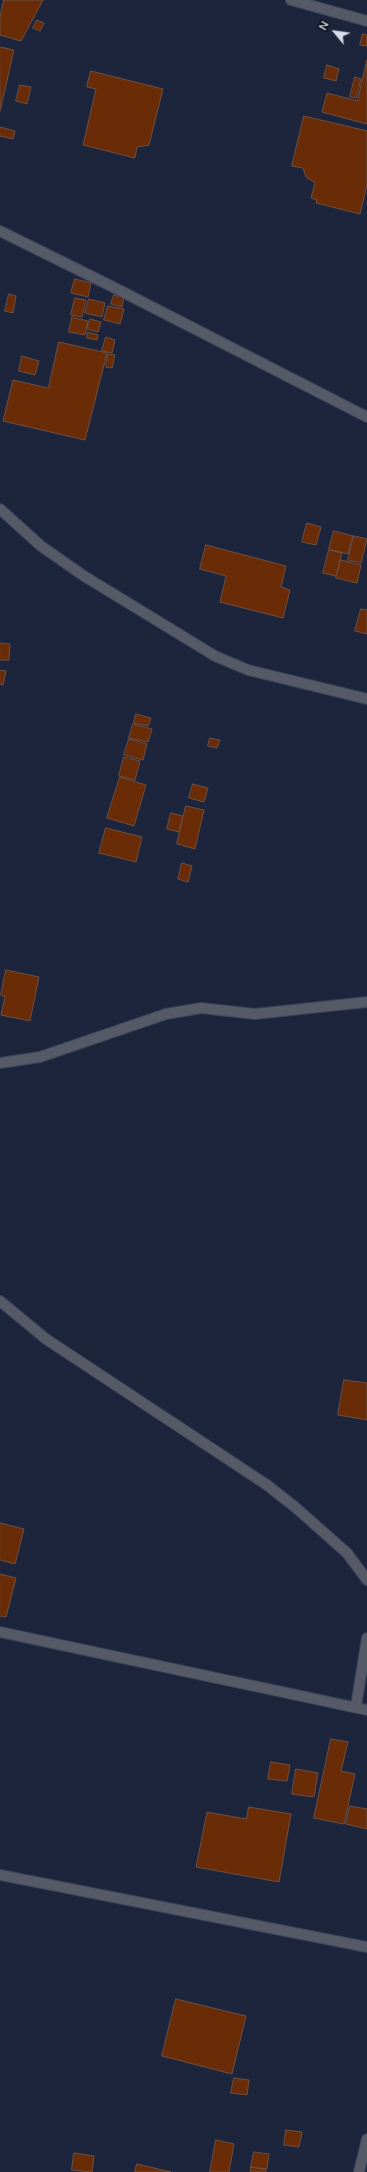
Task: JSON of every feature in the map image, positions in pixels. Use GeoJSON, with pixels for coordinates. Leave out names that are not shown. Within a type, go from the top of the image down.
{"type":"FeatureCollection","features":[{"type":"Feature","properties":{"kind":"street"},"geometry":{"type":"LineString","coordinates":[[291,0],[367,21]]}},
{"type":"Feature","properties":{"kind":"street"},"geometry":{"type":"LineString","coordinates":[[0,231],[367,417]]}},
{"type":"Feature","properties":{"kind":"street"},"geometry":{"type":"LineString","coordinates":[[0,510],[40,546],[84,576],[215,656],[248,670],[367,699]]}},
{"type":"Feature","properties":{"kind":"street"},"geometry":{"type":"LineString","coordinates":[[0,1063],[40,1058],[173,1012],[201,1008],[255,1014],[367,1002]]}},
{"type":"Feature","properties":{"kind":"street"},"geometry":{"type":"LineString","coordinates":[[0,1300],[46,1338],[267,1485],[295,1507],[347,1553],[367,1580]]}},
{"type":"Feature","properties":{"kind":"street"},"geometry":{"type":"LineString","coordinates":[[0,1632],[107,1656],[356,1706],[367,1710]]}},
{"type":"Feature","properties":{"kind":"street"},"geometry":{"type":"LineString","coordinates":[[356,1706],[367,1638]]}},
{"type":"Feature","properties":{"kind":"street"},"geometry":{"type":"LineString","coordinates":[[0,1875],[367,1947]]}},
{"type":"Feature","properties":{"kind":"street"},"geometry":{"type":"LineString","coordinates":[[359,2172],[367,2139]]}},
{"type":"Feature","properties":{"kind":"building"},"geometry":{"type":"Polygon","coordinates":[[[4,0],[43,0],[21,41],[0,35],[0,17],[4,0]]]}},
{"type":"Feature","properties":{"kind":"building"},"geometry":{"type":"Polygon","coordinates":[[[37,20],[44,23],[40,31],[33,28],[37,20]]]}},
{"type":"Feature","properties":{"kind":"building"},"geometry":{"type":"Polygon","coordinates":[[[363,34],[367,35],[367,46],[360,45],[363,34]]]}},
{"type":"Feature","properties":{"kind":"building"},"geometry":{"type":"Polygon","coordinates":[[[0,47],[14,50],[0,111],[0,47]]]}},
{"type":"Feature","properties":{"kind":"building"},"geometry":{"type":"Polygon","coordinates":[[[367,60],[367,124],[322,112],[327,93],[357,101],[367,60]]]}},
{"type":"Feature","properties":{"kind":"building"},"geometry":{"type":"Polygon","coordinates":[[[327,65],[339,69],[336,81],[324,78],[327,65]]]}},
{"type":"Feature","properties":{"kind":"building"},"geometry":{"type":"Polygon","coordinates":[[[91,71],[163,89],[149,145],[137,147],[135,158],[83,145],[96,89],[87,87],[91,71]]]}},
{"type":"Feature","properties":{"kind":"building"},"geometry":{"type":"Polygon","coordinates":[[[355,77],[361,79],[356,98],[350,97],[355,77]]]}},
{"type":"Feature","properties":{"kind":"building"},"geometry":{"type":"Polygon","coordinates":[[[20,85],[31,87],[27,104],[16,101],[20,85]]]}},
{"type":"Feature","properties":{"kind":"building"},"geometry":{"type":"Polygon","coordinates":[[[304,116],[367,131],[367,185],[360,214],[316,203],[317,200],[311,198],[315,183],[306,177],[303,168],[292,166],[304,116]]]}},
{"type":"Feature","properties":{"kind":"building"},"geometry":{"type":"Polygon","coordinates":[[[0,127],[15,131],[13,139],[0,136],[0,127]]]}},
{"type":"Feature","properties":{"kind":"building"},"geometry":{"type":"Polygon","coordinates":[[[75,279],[91,283],[88,297],[71,293],[75,279]]]}},
{"type":"Feature","properties":{"kind":"building"},"geometry":{"type":"Polygon","coordinates":[[[9,294],[16,296],[13,313],[5,311],[9,294]]]}},
{"type":"Feature","properties":{"kind":"building"},"geometry":{"type":"Polygon","coordinates":[[[114,295],[124,298],[122,307],[111,304],[114,295]]]}},
{"type":"Feature","properties":{"kind":"building"},"geometry":{"type":"Polygon","coordinates":[[[75,298],[86,300],[82,317],[71,315],[75,298]]]}},
{"type":"Feature","properties":{"kind":"building"},"geometry":{"type":"Polygon","coordinates":[[[89,299],[105,303],[102,317],[85,313],[89,299]]]}},
{"type":"Feature","properties":{"kind":"building"},"geometry":{"type":"Polygon","coordinates":[[[108,306],[124,309],[120,324],[104,320],[108,306]]]}},
{"type":"Feature","properties":{"kind":"building"},"geometry":{"type":"Polygon","coordinates":[[[72,317],[88,321],[85,335],[69,332],[72,317]]]}},
{"type":"Feature","properties":{"kind":"building"},"geometry":{"type":"Polygon","coordinates":[[[90,319],[101,322],[98,332],[87,329],[90,319]]]}},
{"type":"Feature","properties":{"kind":"building"},"geometry":{"type":"Polygon","coordinates":[[[88,332],[98,335],[97,340],[87,338],[88,332]]]}},
{"type":"Feature","properties":{"kind":"building"},"geometry":{"type":"Polygon","coordinates":[[[106,337],[115,340],[112,353],[102,351],[106,337]]]}},
{"type":"Feature","properties":{"kind":"building"},"geometry":{"type":"Polygon","coordinates":[[[59,342],[107,353],[85,440],[3,421],[13,380],[48,388],[59,342]]]}},
{"type":"Feature","properties":{"kind":"building"},"geometry":{"type":"Polygon","coordinates":[[[108,354],[115,355],[112,368],[106,367],[108,354]]]}},
{"type":"Feature","properties":{"kind":"building"},"geometry":{"type":"Polygon","coordinates":[[[22,356],[39,361],[35,375],[19,371],[22,356]]]}},
{"type":"Feature","properties":{"kind":"building"},"geometry":{"type":"Polygon","coordinates":[[[307,523],[321,527],[316,545],[302,542],[307,523]]]}},
{"type":"Feature","properties":{"kind":"building"},"geometry":{"type":"Polygon","coordinates":[[[334,531],[353,536],[348,554],[329,549],[334,531]]]}},
{"type":"Feature","properties":{"kind":"building"},"geometry":{"type":"Polygon","coordinates":[[[354,536],[367,539],[361,563],[348,560],[354,536]]]}},
{"type":"Feature","properties":{"kind":"building"},"geometry":{"type":"Polygon","coordinates":[[[206,545],[286,566],[281,587],[290,590],[283,618],[220,602],[226,576],[200,569],[206,545]]]}},
{"type":"Feature","properties":{"kind":"building"},"geometry":{"type":"Polygon","coordinates":[[[329,550],[342,553],[336,576],[323,573],[329,550]]]}},
{"type":"Feature","properties":{"kind":"building"},"geometry":{"type":"Polygon","coordinates":[[[341,560],[361,565],[357,583],[336,578],[341,560]]]}},
{"type":"Feature","properties":{"kind":"building"},"geometry":{"type":"Polygon","coordinates":[[[361,609],[367,610],[367,634],[355,631],[361,609]]]}},
{"type":"Feature","properties":{"kind":"building"},"geometry":{"type":"Polygon","coordinates":[[[0,643],[10,644],[9,660],[0,660],[0,643]]]}},
{"type":"Feature","properties":{"kind":"building"},"geometry":{"type":"Polygon","coordinates":[[[0,670],[6,671],[3,685],[0,684],[0,670]]]}},
{"type":"Feature","properties":{"kind":"building"},"geometry":{"type":"Polygon","coordinates":[[[136,714],[151,718],[148,726],[134,723],[136,714]]]}},
{"type":"Feature","properties":{"kind":"building"},"geometry":{"type":"Polygon","coordinates":[[[133,724],[152,729],[148,742],[129,738],[133,724]]]}},
{"type":"Feature","properties":{"kind":"building"},"geometry":{"type":"Polygon","coordinates":[[[210,738],[220,740],[217,748],[208,746],[210,738]]]}},
{"type":"Feature","properties":{"kind":"building"},"geometry":{"type":"Polygon","coordinates":[[[129,739],[147,744],[143,760],[124,755],[129,739]]]}},
{"type":"Feature","properties":{"kind":"building"},"geometry":{"type":"Polygon","coordinates":[[[124,757],[140,761],[135,780],[119,776],[124,757]]]}},
{"type":"Feature","properties":{"kind":"building"},"geometry":{"type":"Polygon","coordinates":[[[120,777],[146,785],[134,826],[107,818],[120,777]]]}},
{"type":"Feature","properties":{"kind":"building"},"geometry":{"type":"Polygon","coordinates":[[[193,784],[208,788],[204,802],[189,798],[193,784]]]}},
{"type":"Feature","properties":{"kind":"building"},"geometry":{"type":"Polygon","coordinates":[[[186,806],[204,810],[195,849],[177,844],[186,806]]]}},
{"type":"Feature","properties":{"kind":"building"},"geometry":{"type":"Polygon","coordinates":[[[171,813],[183,816],[179,832],[167,829],[171,813]]]}},
{"type":"Feature","properties":{"kind":"building"},"geometry":{"type":"Polygon","coordinates":[[[106,828],[142,837],[136,862],[99,853],[106,828]]]}},
{"type":"Feature","properties":{"kind":"building"},"geometry":{"type":"Polygon","coordinates":[[[182,863],[192,866],[188,882],[178,879],[182,863]]]}},
{"type":"Feature","properties":{"kind":"building"},"geometry":{"type":"Polygon","coordinates":[[[6,970],[39,977],[30,1021],[1,1015],[5,996],[1,995],[6,970]]]}},
{"type":"Feature","properties":{"kind":"building"},"geometry":{"type":"Polygon","coordinates":[[[344,1380],[367,1383],[367,1420],[338,1415],[344,1380]]]}},
{"type":"Feature","properties":{"kind":"building"},"geometry":{"type":"Polygon","coordinates":[[[0,1523],[24,1529],[15,1564],[0,1560],[0,1523]]]}},
{"type":"Feature","properties":{"kind":"building"},"geometry":{"type":"Polygon","coordinates":[[[0,1574],[16,1578],[6,1617],[0,1616],[0,1574]]]}},
{"type":"Feature","properties":{"kind":"building"},"geometry":{"type":"Polygon","coordinates":[[[331,1739],[348,1742],[341,1771],[355,1774],[344,1824],[314,1818],[331,1739]]]}},
{"type":"Feature","properties":{"kind":"building"},"geometry":{"type":"Polygon","coordinates":[[[271,1762],[290,1765],[287,1781],[268,1779],[271,1762]]]}},
{"type":"Feature","properties":{"kind":"building"},"geometry":{"type":"Polygon","coordinates":[[[296,1769],[318,1773],[314,1797],[292,1794],[296,1769]]]}},
{"type":"Feature","properties":{"kind":"building"},"geometry":{"type":"Polygon","coordinates":[[[350,1806],[367,1809],[367,1829],[346,1824],[350,1806]]]}},
{"type":"Feature","properties":{"kind":"building"},"geometry":{"type":"Polygon","coordinates":[[[249,1807],[291,1814],[279,1882],[196,1867],[207,1812],[246,1819],[249,1807]]]}},
{"type":"Feature","properties":{"kind":"building"},"geometry":{"type":"Polygon","coordinates":[[[176,1999],[246,2016],[232,2074],[162,2056],[176,1999]]]}},
{"type":"Feature","properties":{"kind":"building"},"geometry":{"type":"Polygon","coordinates":[[[234,2078],[249,2080],[247,2095],[231,2093],[234,2078]]]}},
{"type":"Feature","properties":{"kind":"building"},"geometry":{"type":"Polygon","coordinates":[[[286,2130],[302,2132],[299,2147],[284,2145],[286,2130]]]}},
{"type":"Feature","properties":{"kind":"building"},"geometry":{"type":"Polygon","coordinates":[[[216,2140],[234,2144],[229,2172],[210,2172],[216,2140]]]}},
{"type":"Feature","properties":{"kind":"building"},"geometry":{"type":"Polygon","coordinates":[[[254,2152],[269,2154],[267,2169],[251,2167],[254,2152]]]}},
{"type":"Feature","properties":{"kind":"building"},"geometry":{"type":"Polygon","coordinates":[[[74,2153],[94,2156],[92,2172],[72,2170],[74,2153]]]}},
{"type":"Feature","properties":{"kind":"building"},"geometry":{"type":"Polygon","coordinates":[[[137,2164],[171,2172],[135,2172],[137,2164]]]}},
{"type":"Feature","properties":{"kind":"building"},"geometry":{"type":"Polygon","coordinates":[[[251,2167],[266,2170],[266,2172],[251,2172],[251,2167]]]}}]}
